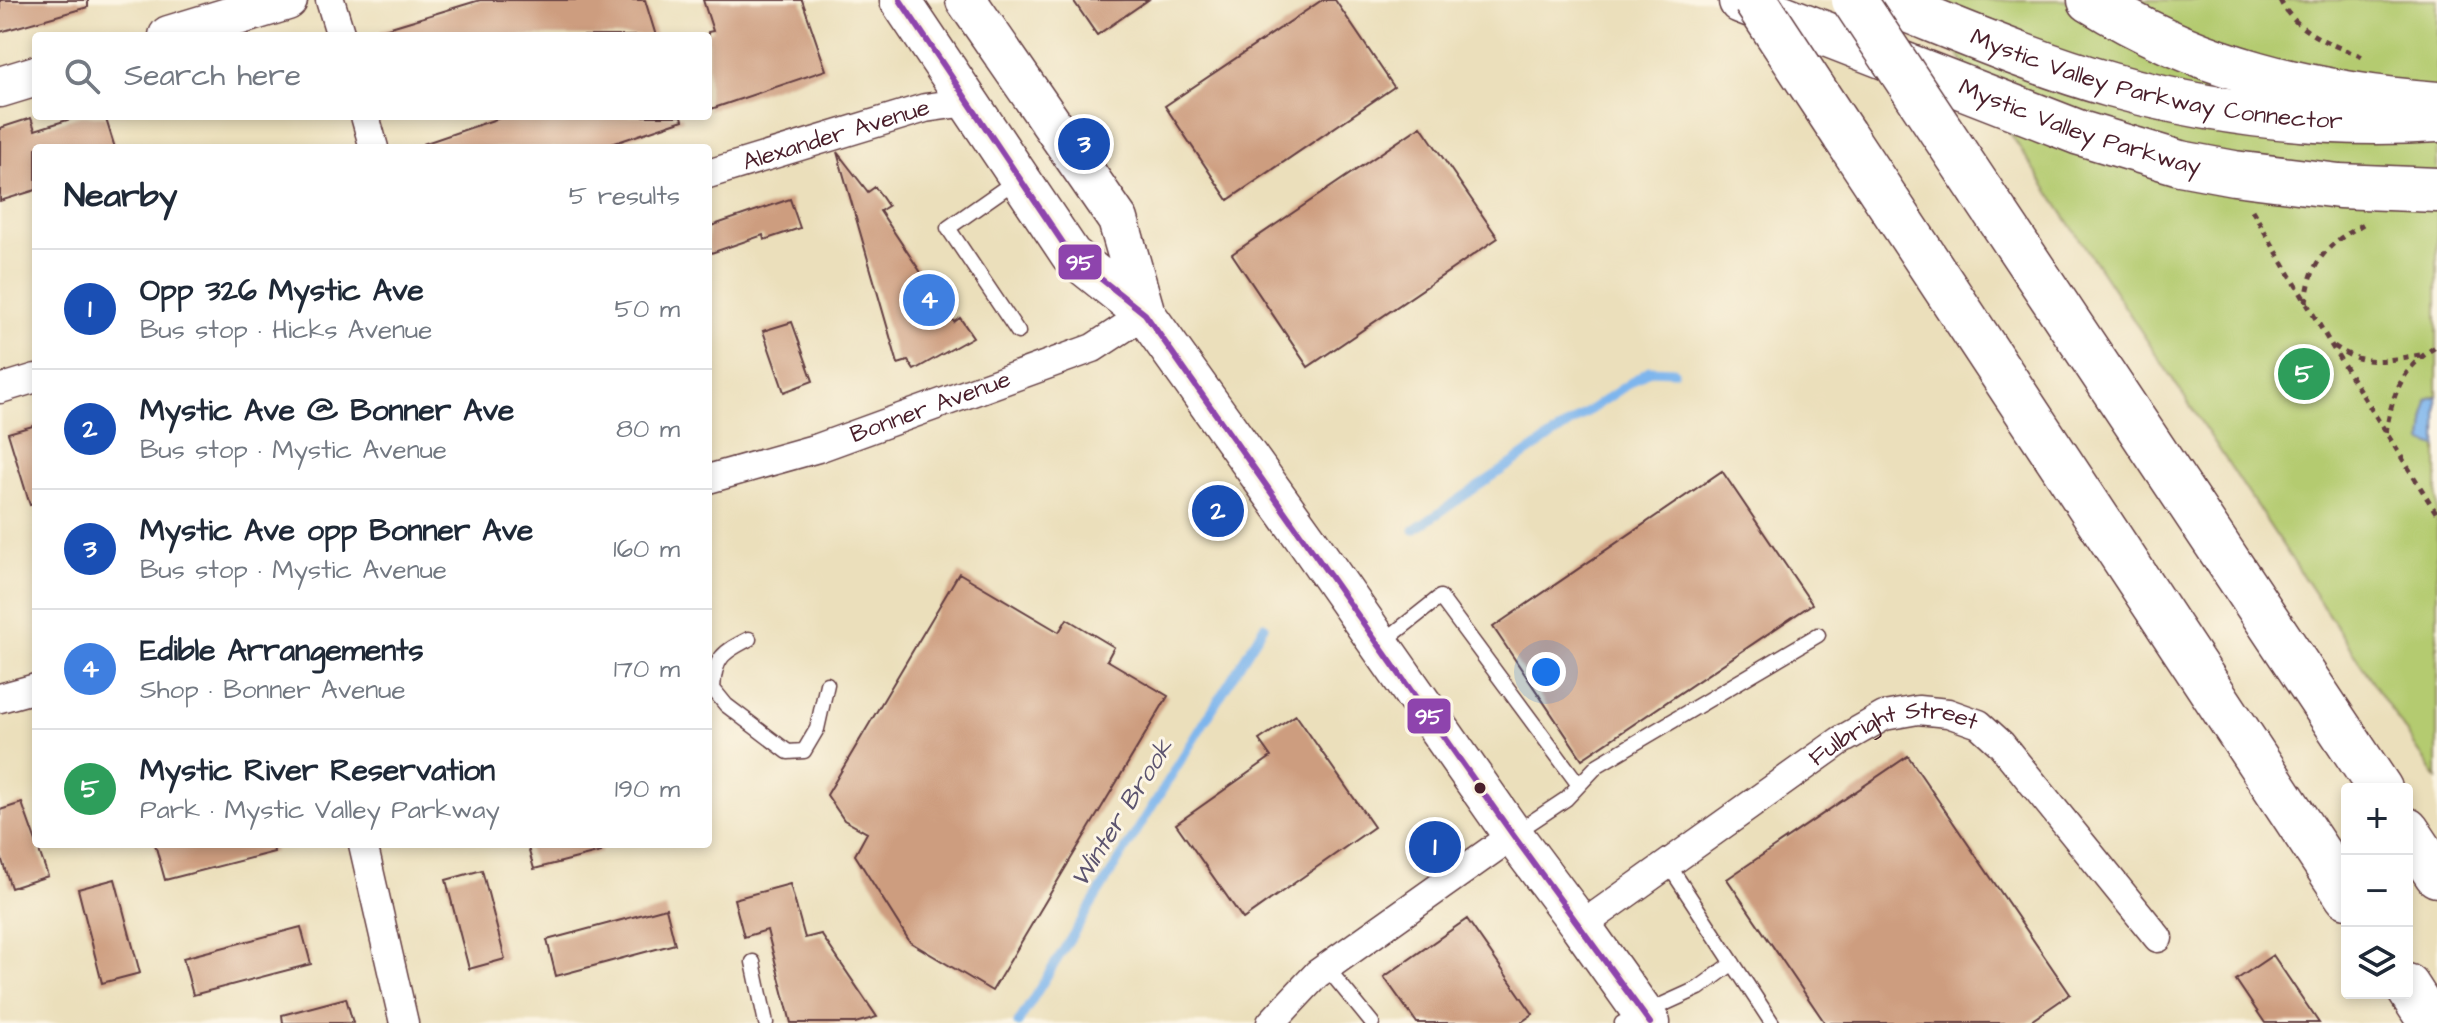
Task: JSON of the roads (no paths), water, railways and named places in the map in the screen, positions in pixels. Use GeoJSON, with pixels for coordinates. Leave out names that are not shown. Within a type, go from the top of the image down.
{"type":"FeatureCollection","features":[{"type":"Feature","properties":{"kind":"main road"},"geometry":{"type":"LineString","coordinates":[[182,32],[287,0]]}},
{"type":"Feature","properties":{"kind":"main road"},"geometry":{"type":"LineString","coordinates":[[900,0],[1071,255],[1145,314],[1513,835],[1581,926],[1638,1019]]}},
{"type":"Feature","properties":{"kind":"main road"},"geometry":{"type":"LineString","coordinates":[[966,0],[1118,220],[1145,314]]}},
{"type":"Feature","properties":{"kind":"main road","name":"Mystic Valley Parkway"},"geometry":{"type":"LineString","coordinates":[[1739,0],[2080,133],[2180,163],[2339,186],[2437,190]]}},
{"type":"Feature","properties":{"kind":"main road"},"geometry":{"type":"LineString","coordinates":[[1755,0],[2341,887]]}},
{"type":"Feature","properties":{"kind":"main road"},"geometry":{"type":"LineString","coordinates":[[1854,0],[2376,783]]}},
{"type":"Feature","properties":{"kind":"main road","name":"Mystic Valley Parkway Connector"},"geometry":{"type":"LineString","coordinates":[[1882,0],[2061,69],[2160,98],[2252,115],[2317,122],[2369,124],[2437,120]]}},
{"type":"Feature","properties":{"kind":"main road"},"geometry":{"type":"LineString","coordinates":[[2090,0],[2162,39],[2217,63],[2260,76],[2362,96],[2437,104]]}},
{"type":"Feature","properties":{"kind":"main road"},"geometry":{"type":"LineString","coordinates":[[0,87],[32,77]]}},
{"type":"Feature","properties":{"kind":"main road"},"geometry":{"type":"LineString","coordinates":[[2348,741],[2387,783]]}},
{"type":"Feature","properties":{"kind":"main road"},"geometry":{"type":"LineString","coordinates":[[2413,810],[2437,836]]}},
{"type":"Feature","properties":{"kind":"main road"},"geometry":{"type":"LineString","coordinates":[[2413,839],[2437,875]]}},
{"type":"Feature","properties":{"kind":"main road"},"geometry":{"type":"LineString","coordinates":[[2413,995],[2431,1023]]}},
{"type":"Feature","properties":{"kind":"street"},"geometry":{"type":"LineString","coordinates":[[330,0],[340,32]]}},
{"type":"Feature","properties":{"kind":"street","name":"Alexander Avenue"},"geometry":{"type":"LineString","coordinates":[[712,173],[925,108],[967,102]]}},
{"type":"Feature","properties":{"kind":"street"},"geometry":{"type":"LineString","coordinates":[[366,120],[373,144]]}},
{"type":"Feature","properties":{"kind":"street","name":"Bonner Avenue"},"geometry":{"type":"LineString","coordinates":[[712,478],[818,448],[1093,348],[1145,314]]}},
{"type":"Feature","properties":{"kind":"street"},"geometry":{"type":"LineString","coordinates":[[0,389],[32,379]]}},
{"type":"Feature","properties":{"kind":"street"},"geometry":{"type":"LineString","coordinates":[[0,698],[32,689]]}},
{"type":"Feature","properties":{"kind":"street","name":"Fulbright Street"},"geometry":{"type":"LineString","coordinates":[[1581,926],[1806,763],[1884,716],[1918,710],[1948,713],[1979,724],[2001,744],[2158,938]]}},
{"type":"Feature","properties":{"kind":"street"},"geometry":{"type":"LineString","coordinates":[[1271,1023],[1317,974],[1513,835]]}},
{"type":"Feature","properties":{"kind":"street"},"geometry":{"type":"LineString","coordinates":[[364,848],[404,1023]]}},
{"type":"Feature","properties":{"kind":"lane"},"geometry":{"type":"LineString","coordinates":[[1018,332],[948,228],[1020,177]]}},
{"type":"Feature","properties":{"kind":"lane"},"geometry":{"type":"LineString","coordinates":[[1380,644],[1440,597],[1579,785]]}},
{"type":"Feature","properties":{"kind":"lane"},"geometry":{"type":"LineString","coordinates":[[1513,835],[1566,799],[1598,765],[1818,635]]}},
{"type":"Feature","properties":{"kind":"lane"},"geometry":{"type":"LineString","coordinates":[[749,639],[727,650],[714,668],[713,689],[726,705],[788,752],[804,751],[817,729],[827,684]]}},
{"type":"Feature","properties":{"kind":"lane"},"geometry":{"type":"LineString","coordinates":[[1668,864],[1772,1023]]}},
{"type":"Feature","properties":{"kind":"lane"},"geometry":{"type":"LineString","coordinates":[[753,962],[766,1023]]}},
{"type":"Feature","properties":{"kind":"lane"},"geometry":{"type":"LineString","coordinates":[[1638,1019],[1699,988],[1733,963]]}},
{"type":"Feature","properties":{"kind":"lane"},"geometry":{"type":"LineString","coordinates":[[1327,968],[1372,1023]]}},
{"type":"Feature","properties":{"kind":"water"},"geometry":{"type":"Polygon","coordinates":[[[2437,396],[2437,447],[2423,442],[2427,399],[2437,396]]]}},
{"type":"Feature","properties":{"kind":"waterway","name":"Winter Brook"},"geometry":{"type":"LineString","coordinates":[[1414,530],[1649,370],[1674,371]]}},
{"type":"Feature","properties":{"kind":"waterway","name":"Winter Brook"},"geometry":{"type":"LineString","coordinates":[[1018,1023],[1264,626]]}},
{"type":"Feature","properties":{"kind":"place","name":"Mystic Ave opp Bonner Ave"},"geometry":{"type":"Point","coordinates":[1084,144]}},
{"type":"Feature","properties":{"kind":"place","name":"Edible Arrangements"},"geometry":{"type":"Point","coordinates":[929,300]}},
{"type":"Feature","properties":{"kind":"place","name":"Mystic River Reservation"},"geometry":{"type":"Point","coordinates":[2304,374]}},
{"type":"Feature","properties":{"kind":"place","name":"Mystic Ave @ Bonner Ave"},"geometry":{"type":"Point","coordinates":[1218,511]}},
{"type":"Feature","properties":{"kind":"place","name":"Opp 326 Mystic Ave"},"geometry":{"type":"Point","coordinates":[1435,847]}}]}
